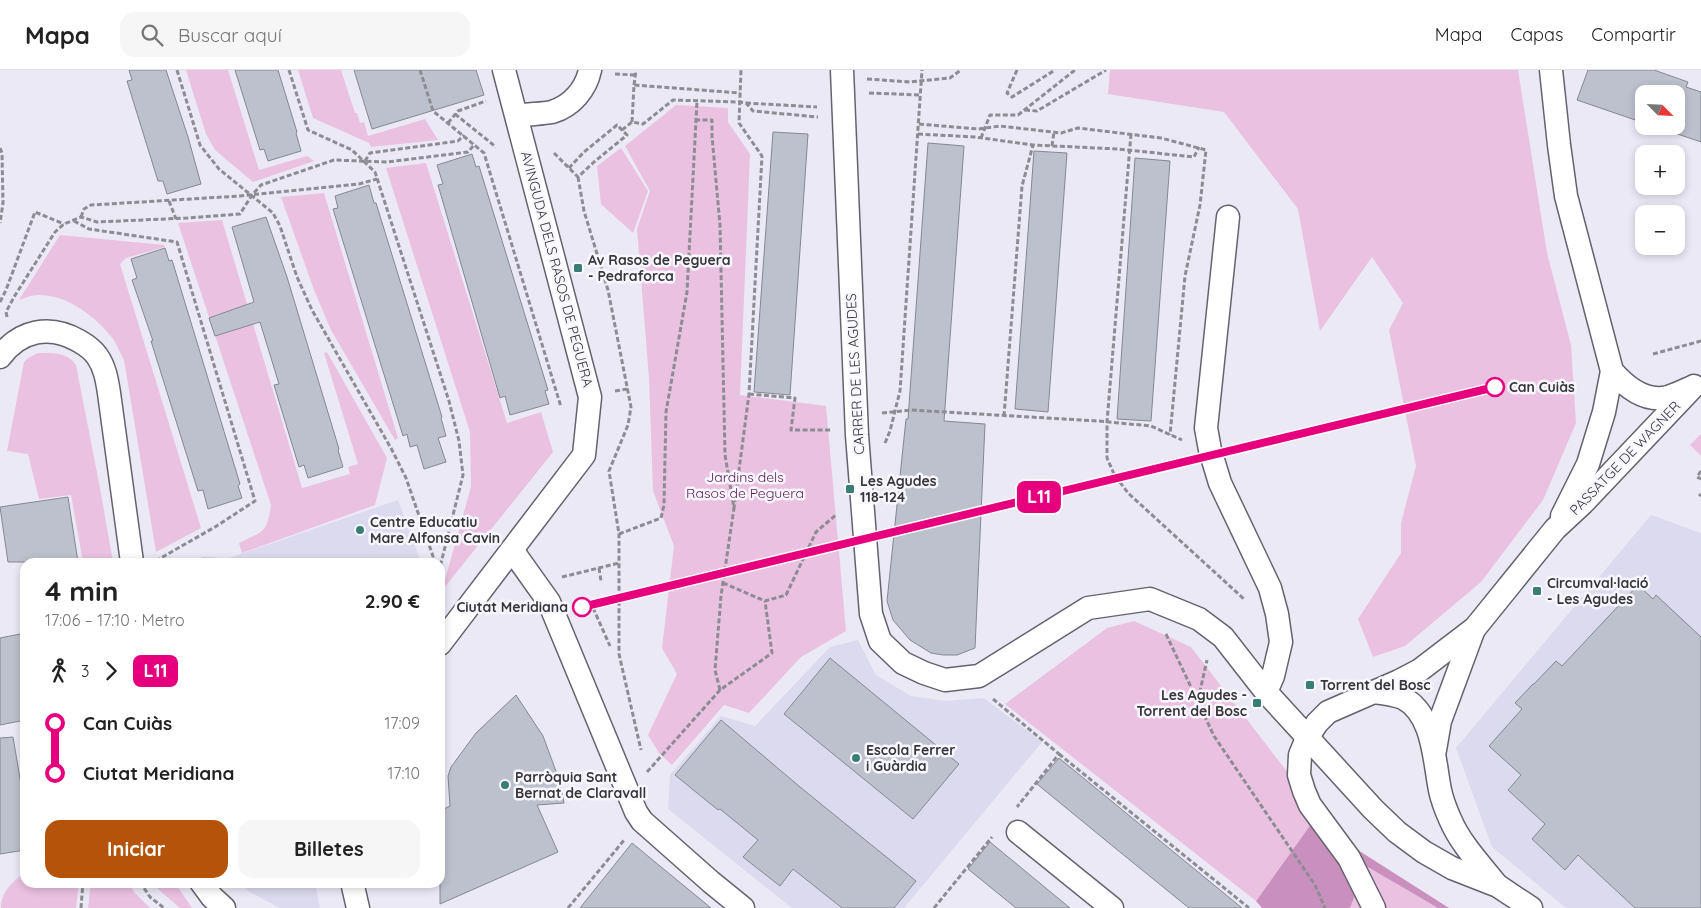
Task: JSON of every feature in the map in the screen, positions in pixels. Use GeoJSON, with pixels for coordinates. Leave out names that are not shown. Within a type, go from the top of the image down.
{"type":"FeatureCollection","features":[{"type":"Feature","properties":{"kind":"street","name":"AVINGUDA DELS RASOS DE PEGUERA"},"geometry":{"type":"LineString","coordinates":[[445,637],[584,455],[590,397],[504,70]]}},
{"type":"Feature","properties":{"kind":"street"},"geometry":{"type":"LineString","coordinates":[[517,116],[553,112],[563,107],[581,93],[588,81],[590,70]]}},
{"type":"Feature","properties":{"kind":"street","name":"CARRER DE LES AGUDES"},"geometry":{"type":"LineString","coordinates":[[842,70],[857,435],[871,614],[880,641],[903,662],[924,673],[945,680],[979,676],[1088,608],[1150,599]]}},
{"type":"Feature","properties":{"kind":"street"},"geometry":{"type":"LineString","coordinates":[[1551,70],[1566,196],[1612,371],[1625,385],[1638,394],[1649,397],[1666,397],[1698,383]]}},
{"type":"Feature","properties":{"kind":"street"},"geometry":{"type":"LineString","coordinates":[[1228,217],[1206,428],[1210,450],[1220,483],[1267,581],[1277,614],[1281,642],[1273,676],[1266,692]]}},
{"type":"Feature","properties":{"kind":"street"},"geometry":{"type":"LineString","coordinates":[[0,357],[8,346],[24,336],[39,331],[71,336],[86,345],[96,355],[105,370],[131,558]]}},
{"type":"Feature","properties":{"kind":"street","name":"PASSATGE DE WAGNER"},"geometry":{"type":"LineString","coordinates":[[1556,528],[1588,464],[1604,412],[1612,371]]}},
{"type":"Feature","properties":{"kind":"street","name":"PASSATGE DE WAGNER"},"geometry":{"type":"LineString","coordinates":[[1475,628],[1556,528],[1583,503],[1698,383]]}},
{"type":"Feature","properties":{"kind":"street"},"geometry":{"type":"LineString","coordinates":[[512,550],[549,602],[636,812],[642,821],[743,908]]}},
{"type":"Feature","properties":{"kind":"street"},"geometry":{"type":"LineString","coordinates":[[1150,599],[1199,619],[1223,637],[1266,692],[1307,738],[1372,809],[1397,832],[1424,852],[1452,868],[1498,886],[1531,908]]}},
{"type":"Feature","properties":{"kind":"street"},"geometry":{"type":"LineString","coordinates":[[1374,908],[1349,858],[1310,805],[1299,775],[1300,755],[1307,738],[1317,723],[1328,712],[1420,670],[1475,628]]}},
{"type":"Feature","properties":{"kind":"street"},"geometry":{"type":"LineString","coordinates":[[1434,751],[1440,721],[1475,628]]}},
{"type":"Feature","properties":{"kind":"street"},"geometry":{"type":"LineString","coordinates":[[1373,692],[1392,694],[1404,699],[1412,705],[1425,723],[1434,751],[1440,792],[1451,821],[1470,852],[1498,886]]}},
{"type":"Feature","properties":{"kind":"street"},"geometry":{"type":"LineString","coordinates":[[1018,832],[1112,908]]}},
{"type":"Feature","properties":{"kind":"street"},"geometry":{"type":"LineString","coordinates":[[205,888],[224,908]]}},
{"type":"Feature","properties":{"kind":"street"},"geometry":{"type":"LineString","coordinates":[[353,888],[358,908]]}},
{"type":"Feature","properties":{"kind":"path"},"geometry":{"type":"LineString","coordinates":[[177,70],[200,145],[219,169],[273,213],[280,226],[297,277],[312,310],[406,478],[434,558]]}},
{"type":"Feature","properties":{"kind":"path"},"geometry":{"type":"LineString","coordinates":[[289,70],[308,130],[352,150],[375,172],[449,401],[459,441],[463,475],[442,558]]}},
{"type":"Feature","properties":{"kind":"path"},"geometry":{"type":"LineString","coordinates":[[420,70],[433,111],[484,153],[562,411]]}},
{"type":"Feature","properties":{"kind":"path"},"geometry":{"type":"LineString","coordinates":[[622,130],[632,122],[636,70]]}},
{"type":"Feature","properties":{"kind":"path"},"geometry":{"type":"LineString","coordinates":[[720,690],[715,670],[723,583],[749,394],[762,156],[739,124],[741,70]]}},
{"type":"Feature","properties":{"kind":"path","name":"CARRER DE LES AGUDES"},"geometry":{"type":"LineString","coordinates":[[882,448],[890,432],[900,390],[922,70]]}},
{"type":"Feature","properties":{"kind":"path"},"geometry":{"type":"LineString","coordinates":[[868,80],[922,81],[950,78],[962,70]]}},
{"type":"Feature","properties":{"kind":"path"},"geometry":{"type":"LineString","coordinates":[[1017,70],[1007,93],[1012,97],[1055,70]]}},
{"type":"Feature","properties":{"kind":"path"},"geometry":{"type":"LineString","coordinates":[[981,138],[990,115],[1018,115],[1075,70]]}},
{"type":"Feature","properties":{"kind":"path"},"geometry":{"type":"LineString","coordinates":[[1025,110],[1037,111],[1106,70]]}},
{"type":"Feature","properties":{"kind":"path"},"geometry":{"type":"LineString","coordinates":[[625,74],[635,75]]}},
{"type":"Feature","properties":{"kind":"path"},"geometry":{"type":"LineString","coordinates":[[634,85],[740,93]]}},
{"type":"Feature","properties":{"kind":"path"},"geometry":{"type":"LineString","coordinates":[[869,93],[921,95]]}},
{"type":"Feature","properties":{"kind":"path"},"geometry":{"type":"LineString","coordinates":[[632,122],[643,124],[673,100],[819,107]]}},
{"type":"Feature","properties":{"kind":"path"},"geometry":{"type":"LineString","coordinates":[[619,534],[661,518],[664,505],[666,412],[687,292],[697,101]]}},
{"type":"Feature","properties":{"kind":"path"},"geometry":{"type":"LineString","coordinates":[[448,123],[458,111],[486,102]]}},
{"type":"Feature","properties":{"kind":"path"},"geometry":{"type":"LineString","coordinates":[[746,103],[753,112],[822,117]]}},
{"type":"Feature","properties":{"kind":"path"},"geometry":{"type":"LineString","coordinates":[[455,114],[490,141]]}},
{"type":"Feature","properties":{"kind":"path"},"geometry":{"type":"LineString","coordinates":[[695,120],[712,120],[720,225],[725,456],[734,508]]}},
{"type":"Feature","properties":{"kind":"path"},"geometry":{"type":"LineString","coordinates":[[895,411],[937,411],[1107,422],[1151,426],[1170,435],[1185,276],[1200,206],[1206,150],[1161,138],[1078,128],[1061,133],[1000,126],[978,129],[919,124]]}},
{"type":"Feature","properties":{"kind":"path"},"geometry":{"type":"LineString","coordinates":[[568,168],[617,125],[627,135],[578,177]]}},
{"type":"Feature","properties":{"kind":"path"},"geometry":{"type":"LineString","coordinates":[[1052,146],[1054,132]]}},
{"type":"Feature","properties":{"kind":"path"},"geometry":{"type":"LineString","coordinates":[[918,134],[981,138],[1033,145],[1130,150],[1194,157],[1199,147]]}},
{"type":"Feature","properties":{"kind":"path"},"geometry":{"type":"LineString","coordinates":[[1131,134],[1107,422],[1107,458],[1114,474],[1128,493],[1250,604]]}},
{"type":"Feature","properties":{"kind":"path"},"geometry":{"type":"LineString","coordinates":[[364,162],[370,153],[458,141],[464,135]]}},
{"type":"Feature","properties":{"kind":"path"},"geometry":{"type":"LineString","coordinates":[[0,310],[6,312],[55,232],[64,224],[81,217],[97,222],[241,214],[252,195],[261,185],[334,160],[387,162],[468,152],[475,144]]}},
{"type":"Feature","properties":{"kind":"path"},"geometry":{"type":"LineString","coordinates":[[1004,416],[1022,186],[1033,145]]}},
{"type":"Feature","properties":{"kind":"path"},"geometry":{"type":"LineString","coordinates":[[0,148],[2,152],[3,202],[0,223]]}},
{"type":"Feature","properties":{"kind":"path"},"geometry":{"type":"LineString","coordinates":[[550,149],[578,177],[584,211],[608,290],[631,407],[628,425],[609,472],[619,534],[619,654],[641,750]]}},
{"type":"Feature","properties":{"kind":"path"},"geometry":{"type":"LineString","coordinates":[[81,217],[84,209],[91,205],[252,195],[359,184],[377,180]]}},
{"type":"Feature","properties":{"kind":"path"},"geometry":{"type":"LineString","coordinates":[[169,201],[176,219]]}},
{"type":"Feature","properties":{"kind":"path"},"geometry":{"type":"LineString","coordinates":[[0,302],[35,212],[64,224]]}},
{"type":"Feature","properties":{"kind":"path"},"geometry":{"type":"LineString","coordinates":[[74,220],[89,229],[177,242],[255,500],[215,528],[160,558]]}},
{"type":"Feature","properties":{"kind":"path"},"geometry":{"type":"LineString","coordinates":[[1653,354],[1701,341]]}},
{"type":"Feature","properties":{"kind":"path"},"geometry":{"type":"LineString","coordinates":[[612,392],[628,389]]}},
{"type":"Feature","properties":{"kind":"path","name":"CARRER DE LES AGUDES"},"geometry":{"type":"LineString","coordinates":[[749,394],[795,398],[791,430],[832,430]]}},
{"type":"Feature","properties":{"kind":"path"},"geometry":{"type":"LineString","coordinates":[[1701,471],[1697,477],[1701,479]]}},
{"type":"Feature","properties":{"kind":"path"},"geometry":{"type":"LineString","coordinates":[[723,583],[765,601],[786,595],[816,532],[838,513]]}},
{"type":"Feature","properties":{"kind":"path"},"geometry":{"type":"LineString","coordinates":[[559,578],[619,563]]}},
{"type":"Feature","properties":{"kind":"path"},"geometry":{"type":"LineString","coordinates":[[599,568],[602,581]]}},
{"type":"Feature","properties":{"kind":"path"},"geometry":{"type":"LineString","coordinates":[[1150,599],[1214,736],[1315,884],[1325,908]]}},
{"type":"Feature","properties":{"kind":"path"},"geometry":{"type":"LineString","coordinates":[[590,601],[610,646]]}},
{"type":"Feature","properties":{"kind":"path"},"geometry":{"type":"LineString","coordinates":[[655,762],[720,690],[772,653],[765,601]]}},
{"type":"Feature","properties":{"kind":"path"},"geometry":{"type":"LineString","coordinates":[[1197,700],[1207,660]]}},
{"type":"Feature","properties":{"kind":"path"},"geometry":{"type":"LineString","coordinates":[[992,698],[1249,908]]}},
{"type":"Feature","properties":{"kind":"path"},"geometry":{"type":"LineString","coordinates":[[1035,784],[1059,754]]}},
{"type":"Feature","properties":{"kind":"path"},"geometry":{"type":"LineString","coordinates":[[644,777],[646,770]]}},
{"type":"Feature","properties":{"kind":"path"},"geometry":{"type":"LineString","coordinates":[[568,908],[630,832]]}},
{"type":"Feature","properties":{"kind":"path"},"geometry":{"type":"LineString","coordinates":[[934,908],[989,840]]}},
{"type":"Feature","properties":{"kind":"path"},"geometry":{"type":"LineString","coordinates":[[81,908],[83,888]]}},
{"type":"Feature","properties":{"kind":"path"},"geometry":{"type":"LineString","coordinates":[[144,888],[150,897],[164,908]]}},
{"type":"Feature","properties":{"kind":"shaded area","name":"Centre Educatiu Mare Alfonsa Cavin"},"geometry":{"type":"Polygon","coordinates":[[[398,500],[420,558],[229,558],[398,500]]]}},
{"type":"Feature","properties":{"kind":"shaded area"},"geometry":{"type":"Polygon","coordinates":[[[1651,515],[1701,533],[1701,908],[1566,908],[1492,847],[1456,748],[1651,515]]]}},
{"type":"Feature","properties":{"kind":"shaded area","name":"Escola Ferrer i Guàrdia"},"geometry":{"type":"Polygon","coordinates":[[[858,640],[876,675],[911,696],[945,701],[984,698],[1042,742],[904,908],[792,908],[668,809],[670,775],[721,716],[755,726],[830,647],[858,640]]]}},
{"type":"Feature","properties":{"kind":"shaded area"},"geometry":{"type":"Polygon","coordinates":[[[1319,813],[1339,838],[1449,908],[1438,908],[1366,866],[1350,908],[1262,908],[1256,901],[1319,813]]]}},
{"type":"Feature","properties":{"kind":"shaded area"},"geometry":{"type":"Polygon","coordinates":[[[246,888],[316,888],[320,908],[280,908],[246,888]]]}},
{"type":"Feature","properties":{"kind":"green space"},"geometry":{"type":"Polygon","coordinates":[[[186,70],[228,70],[259,170],[307,156],[314,161],[253,182],[215,150],[206,134],[186,70]]]}},
{"type":"Feature","properties":{"kind":"green space"},"geometry":{"type":"Polygon","coordinates":[[[298,70],[341,70],[355,113],[357,113],[360,123],[364,122],[368,136],[425,119],[438,140],[371,147],[369,143],[313,118],[298,70]]]}},
{"type":"Feature","properties":{"kind":"green space"},"geometry":{"type":"Polygon","coordinates":[[[1110,70],[1518,70],[1547,253],[1571,345],[1576,423],[1543,500],[1481,582],[1405,646],[1373,657],[1358,619],[1401,553],[1401,523],[1416,466],[1389,330],[1403,303],[1372,257],[1320,331],[1298,209],[1224,112],[1108,94],[1110,70]]]}},
{"type":"Feature","properties":{"kind":"green space","name":"Jardins dels Rasos de Peguera"},"geometry":{"type":"Polygon","coordinates":[[[676,105],[728,108],[728,122],[750,154],[740,395],[826,406],[846,631],[801,657],[749,713],[724,705],[672,765],[659,753],[648,735],[677,674],[662,648],[674,546],[653,491],[649,378],[637,229],[650,191],[625,146],[676,105]]]}},
{"type":"Feature","properties":{"kind":"green space"},"geometry":{"type":"Polygon","coordinates":[[[621,148],[648,191],[633,233],[601,204],[597,166],[621,148]]]}},
{"type":"Feature","properties":{"kind":"green space"},"geometry":{"type":"Polygon","coordinates":[[[426,163],[507,423],[541,412],[553,452],[445,587],[445,580],[471,487],[470,432],[386,168],[426,163]]]}},
{"type":"Feature","properties":{"kind":"green space"},"geometry":{"type":"Polygon","coordinates":[[[324,193],[398,438],[395,440],[331,330],[314,290],[281,197],[324,193]]]}},
{"type":"Feature","properties":{"kind":"green space"},"geometry":{"type":"Polygon","coordinates":[[[222,220],[302,488],[350,474],[348,467],[358,464],[324,353],[327,352],[387,458],[375,505],[242,553],[239,543],[259,533],[265,527],[271,505],[178,223],[222,220]]]}},
{"type":"Feature","properties":{"kind":"green space"},"geometry":{"type":"Polygon","coordinates":[[[60,235],[164,245],[165,247],[126,258],[120,264],[201,528],[156,552],[124,360],[116,344],[90,315],[59,298],[38,295],[19,300],[60,235]]]}},
{"type":"Feature","properties":{"kind":"green space"},"geometry":{"type":"Polygon","coordinates":[[[38,353],[54,353],[64,355],[76,365],[112,558],[82,558],[71,495],[39,499],[28,454],[7,451],[24,362],[38,353]]]}},
{"type":"Feature","properties":{"kind":"green space"},"geometry":{"type":"Polygon","coordinates":[[[1701,434],[1701,456],[1690,445],[1701,434]]]}},
{"type":"Feature","properties":{"kind":"green space"},"geometry":{"type":"Polygon","coordinates":[[[1134,621],[1191,647],[1319,813],[1256,901],[1005,704],[1107,628],[1134,621]]]}},
{"type":"Feature","properties":{"kind":"green space"},"geometry":{"type":"Polygon","coordinates":[[[1366,866],[1438,908],[1350,908],[1366,866]]]}},
{"type":"Feature","properties":{"kind":"green space"},"geometry":{"type":"Polygon","coordinates":[[[20,876],[20,888],[78,888],[76,908],[1,908],[5,892],[20,876]]]}},
{"type":"Feature","properties":{"kind":"green space"},"geometry":{"type":"Polygon","coordinates":[[[90,888],[132,888],[150,908],[88,908],[90,888]]]}},
{"type":"Feature","properties":{"kind":"green space"},"geometry":{"type":"Polygon","coordinates":[[[157,888],[178,888],[192,908],[180,908],[157,888]]]}},
{"type":"Feature","properties":{"kind":"building"},"geometry":{"type":"Polygon","coordinates":[[[129,70],[166,70],[201,184],[167,194],[163,181],[158,181],[127,81],[132,80],[129,70]]]}},
{"type":"Feature","properties":{"kind":"building"},"geometry":{"type":"Polygon","coordinates":[[[235,70],[278,70],[301,151],[268,161],[264,149],[260,150],[235,70]]]}},
{"type":"Feature","properties":{"kind":"building"},"geometry":{"type":"Polygon","coordinates":[[[354,70],[476,70],[484,95],[372,129],[354,70]]]}},
{"type":"Feature","properties":{"kind":"building"},"geometry":{"type":"Polygon","coordinates":[[[1588,70],[1654,70],[1688,82],[1686,87],[1701,92],[1701,142],[1680,135],[1685,135],[1685,85],[1635,85],[1635,120],[1577,100],[1588,70]]]}},
{"type":"Feature","properties":{"kind":"building"},"geometry":{"type":"Polygon","coordinates":[[[773,132],[808,134],[790,395],[754,392],[773,132]]]}},
{"type":"Feature","properties":{"kind":"building"},"geometry":{"type":"Polygon","coordinates":[[[928,143],[964,146],[944,421],[985,424],[975,648],[957,655],[931,653],[910,640],[893,620],[887,601],[906,419],[908,419],[928,143]]]}},
{"type":"Feature","properties":{"kind":"building"},"geometry":{"type":"Polygon","coordinates":[[[1034,151],[1067,153],[1048,412],[1015,409],[1034,151]]]}},
{"type":"Feature","properties":{"kind":"building"},"geometry":{"type":"Polygon","coordinates":[[[472,154],[476,167],[479,166],[548,390],[545,391],[549,404],[510,415],[505,396],[500,398],[438,185],[443,184],[437,165],[472,154]]]}},
{"type":"Feature","properties":{"kind":"building"},"geometry":{"type":"Polygon","coordinates":[[[1135,158],[1170,161],[1151,421],[1117,419],[1135,158]]]}},
{"type":"Feature","properties":{"kind":"building"},"geometry":{"type":"Polygon","coordinates":[[[369,185],[442,417],[446,436],[438,438],[446,462],[424,469],[417,445],[410,447],[407,434],[403,436],[333,209],[338,208],[335,196],[369,185]]]}},
{"type":"Feature","properties":{"kind":"building"},"geometry":{"type":"Polygon","coordinates":[[[266,217],[287,277],[343,467],[308,478],[304,465],[299,467],[274,385],[279,384],[260,322],[215,336],[209,318],[254,302],[232,227],[266,217]]]}},
{"type":"Feature","properties":{"kind":"building"},"geometry":{"type":"Polygon","coordinates":[[[165,248],[169,261],[172,260],[240,484],[238,486],[242,498],[208,509],[203,490],[198,491],[151,341],[153,341],[132,280],[137,278],[131,259],[165,248]]]}},
{"type":"Feature","properties":{"kind":"building"},"geometry":{"type":"Polygon","coordinates":[[[68,497],[77,558],[20,558],[20,562],[8,562],[0,507],[68,497]]]}},
{"type":"Feature","properties":{"kind":"building"},"geometry":{"type":"Polygon","coordinates":[[[1638,585],[1653,599],[1656,595],[1701,637],[1701,908],[1635,908],[1578,855],[1565,870],[1532,839],[1545,824],[1508,790],[1521,775],[1489,746],[1522,709],[1515,703],[1556,661],[1562,666],[1638,585]]]}},
{"type":"Feature","properties":{"kind":"building"},"geometry":{"type":"Polygon","coordinates":[[[20,634],[20,721],[0,725],[0,638],[20,634]]]}},
{"type":"Feature","properties":{"kind":"building"},"geometry":{"type":"Polygon","coordinates":[[[830,658],[959,764],[913,819],[784,714],[830,658]]]}},
{"type":"Feature","properties":{"kind":"building","name":"Parròquia Sant Bernat de Claravall"},"geometry":{"type":"Polygon","coordinates":[[[516,695],[543,736],[560,782],[564,803],[537,805],[558,852],[440,904],[440,888],[445,888],[445,808],[450,806],[448,776],[451,767],[476,733],[516,695]]]}},
{"type":"Feature","properties":{"kind":"building"},"geometry":{"type":"Polygon","coordinates":[[[721,720],[916,881],[894,908],[842,908],[793,869],[780,886],[743,857],[758,840],[675,775],[721,720]]]}},
{"type":"Feature","properties":{"kind":"building"},"geometry":{"type":"Polygon","coordinates":[[[13,737],[20,778],[20,851],[0,854],[0,738],[13,737]]]}},
{"type":"Feature","properties":{"kind":"building"},"geometry":{"type":"Polygon","coordinates":[[[1059,758],[1242,908],[1189,908],[1115,848],[1037,784],[1059,758]]]}},
{"type":"Feature","properties":{"kind":"building"},"geometry":{"type":"Polygon","coordinates":[[[990,842],[1070,908],[1016,908],[968,869],[990,842]]]}},
{"type":"Feature","properties":{"kind":"building"},"geometry":{"type":"Polygon","coordinates":[[[632,843],[711,908],[580,908],[632,843]]]}},
{"type":"Feature","properties":{"kind":"metro line","name":"L11"},"geometry":{"type":"LineString","coordinates":[[582,607],[1495,387]]}},
{"type":"Feature","properties":{"kind":"place","name":"Av Rasos de Peguera - Pedraforca"},"geometry":{"type":"Point","coordinates":[578,268]}},
{"type":"Feature","properties":{"kind":"place","name":"Can Cuiàs"},"geometry":{"type":"Point","coordinates":[1495,387]}},
{"type":"Feature","properties":{"kind":"place","name":"Les Agudes 118-124"},"geometry":{"type":"Point","coordinates":[850,489]}},
{"type":"Feature","properties":{"kind":"place","name":"Centre Educatiu Mare Alfonsa Cavin"},"geometry":{"type":"Point","coordinates":[360,530]}},
{"type":"Feature","properties":{"kind":"place","name":"Circumval·lació - Les Agudes"},"geometry":{"type":"Point","coordinates":[1537,591]}},
{"type":"Feature","properties":{"kind":"place","name":"Ciutat Meridiana"},"geometry":{"type":"Point","coordinates":[582,607]}},
{"type":"Feature","properties":{"kind":"place","name":"Torrent del Bosc"},"geometry":{"type":"Point","coordinates":[1310,685]}},
{"type":"Feature","properties":{"kind":"place","name":"Les Agudes - Torrent del Bosc"},"geometry":{"type":"Point","coordinates":[1257,703]}},
{"type":"Feature","properties":{"kind":"place","name":"Escola Ferrer i Guàrdia"},"geometry":{"type":"Point","coordinates":[856,758]}},
{"type":"Feature","properties":{"kind":"place","name":"Parròquia Sant Bernat de Claravall"},"geometry":{"type":"Point","coordinates":[505,785]}}]}
